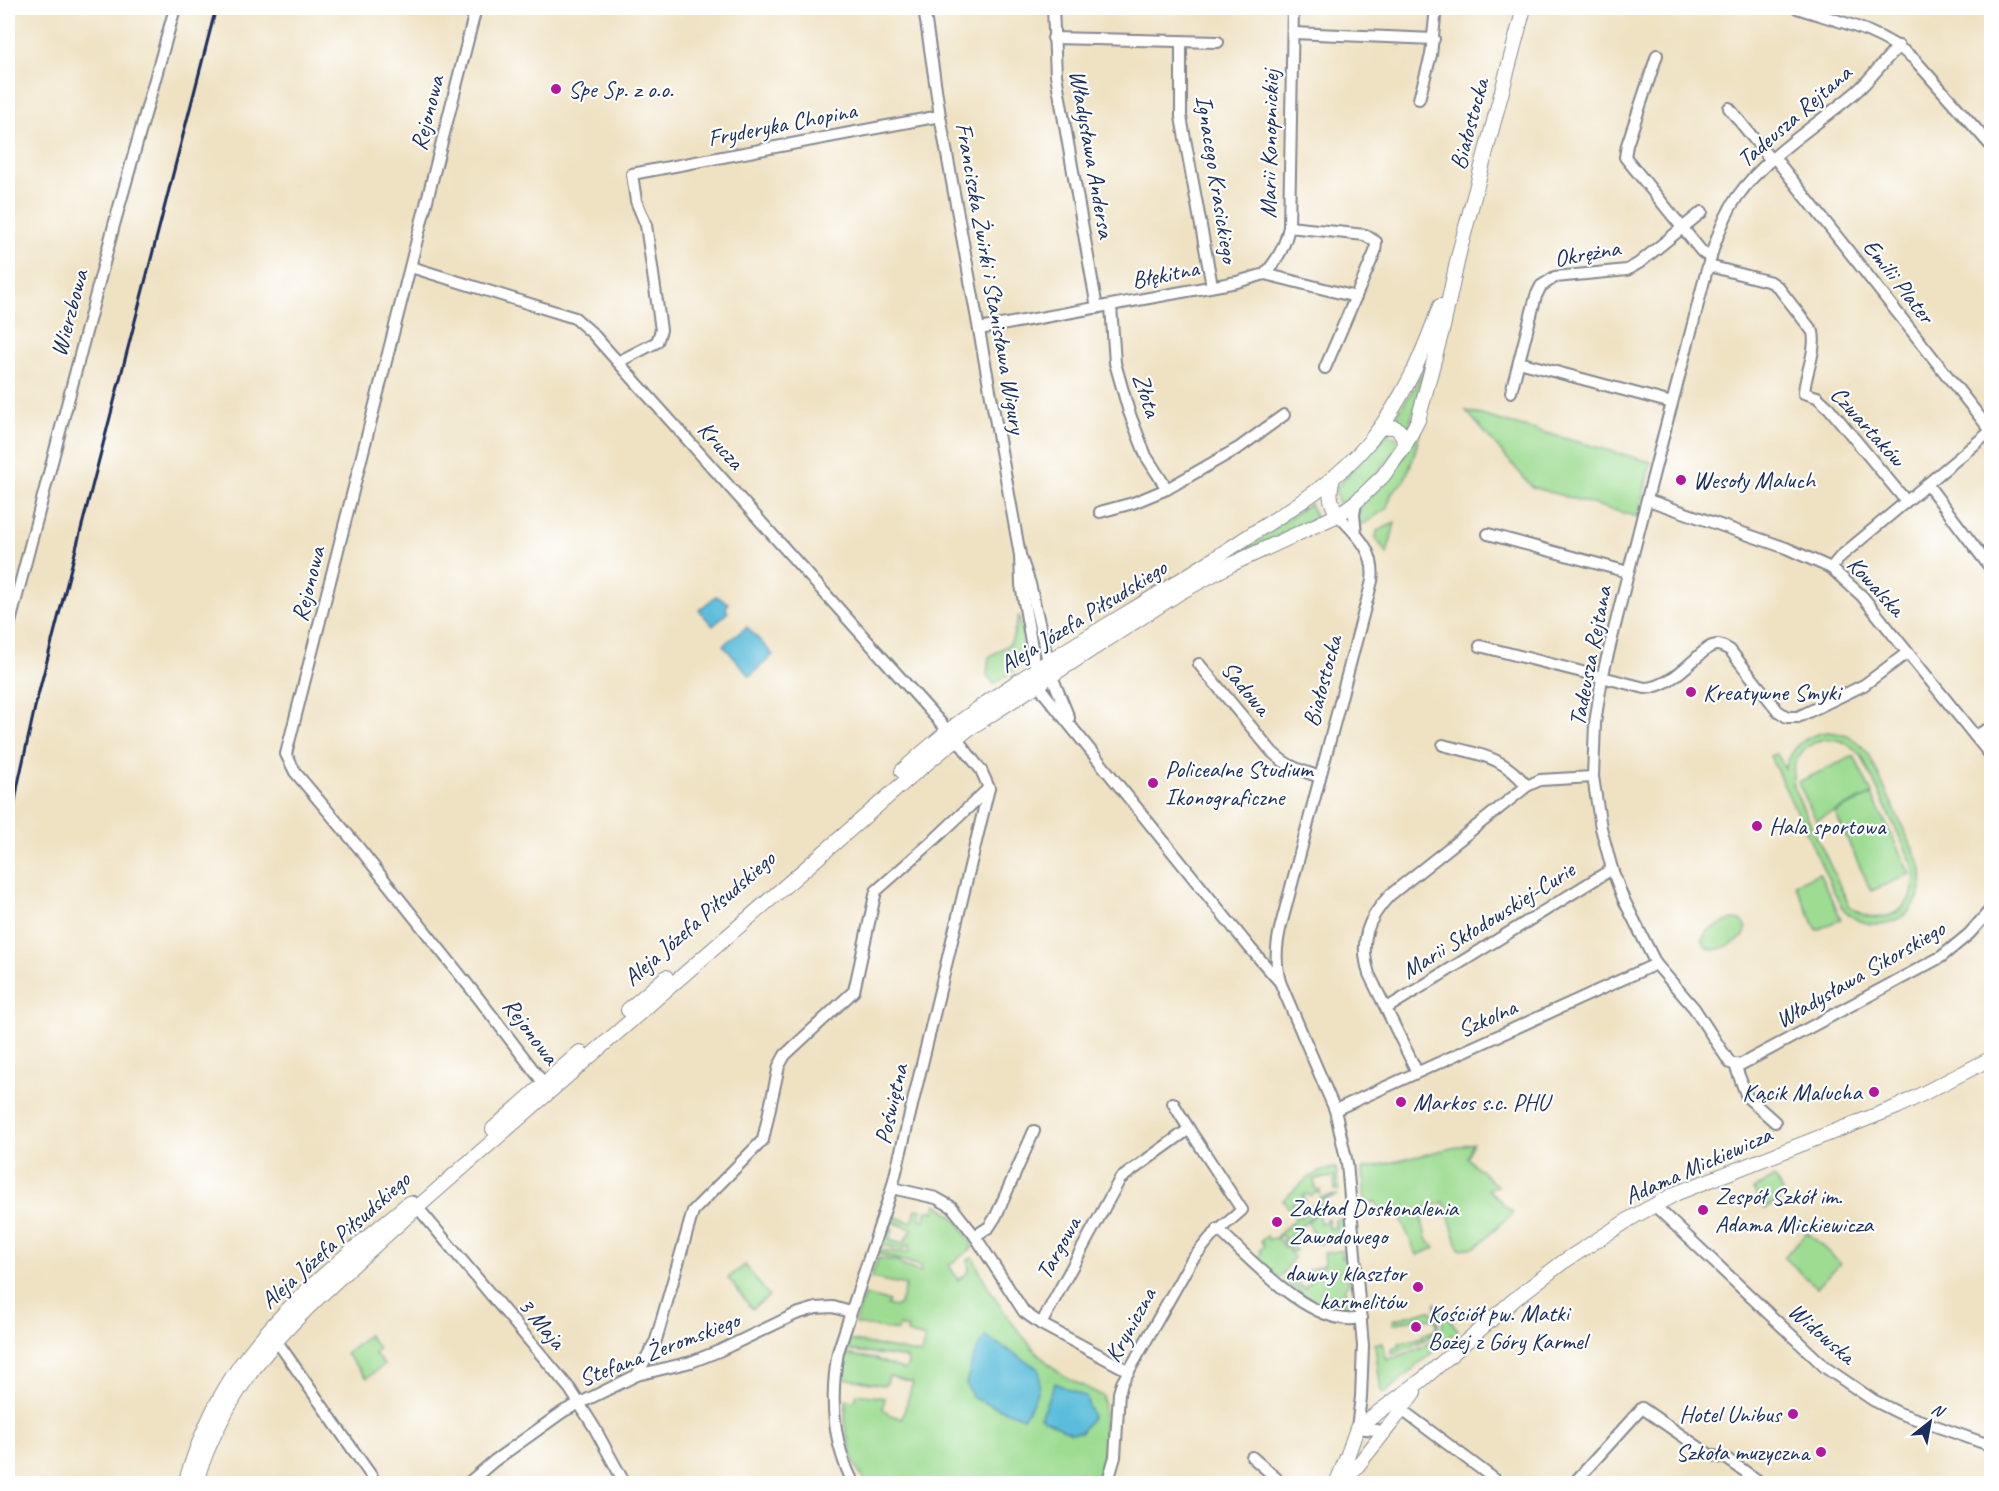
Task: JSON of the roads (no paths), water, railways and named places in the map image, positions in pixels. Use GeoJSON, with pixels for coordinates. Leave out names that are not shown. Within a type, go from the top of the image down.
{"type":"FeatureCollection","features":[{"type":"Feature","properties":{"kind":"main road","name":"Białostocka"},"geometry":{"type":"LineString","coordinates":[[1356,502],[1383,476],[1404,447],[1422,408],[1459,253],[1524,8]]}},
{"type":"Feature","properties":{"kind":"main road","name":"Białostocka"},"geometry":{"type":"LineString","coordinates":[[1333,478],[1358,454],[1379,429],[1404,392],[1420,361],[1459,253]]}},
{"type":"Feature","properties":{"kind":"main road"},"geometry":{"type":"LineString","coordinates":[[1379,429],[1393,427],[1400,429],[1404,447]]}},
{"type":"Feature","properties":{"kind":"main road"},"geometry":{"type":"LineString","coordinates":[[1333,478],[1329,492],[1330,500],[1338,515]]}},
{"type":"Feature","properties":{"kind":"main road","name":"Aleja Józefa Piłsudskiego"},"geometry":{"type":"LineString","coordinates":[[185,1484],[196,1447],[231,1379],[246,1358],[292,1306],[800,872],[952,735],[1333,478]]}},
{"type":"Feature","properties":{"kind":"main road","name":"Aleja Józefa Piłsudskiego"},"geometry":{"type":"LineString","coordinates":[[1044,672],[1207,577],[1338,515],[1356,502]]}},
{"type":"Feature","properties":{"kind":"main road","name":"Adama Mickiewicza"},"geometry":{"type":"LineString","coordinates":[[1357,1428],[1422,1380],[1515,1299],[1563,1263],[1654,1205],[1897,1107],[1992,1058]]}},
{"type":"Feature","properties":{"kind":"main road","name":"Aleja Józefa Piłsudskiego"},"geometry":{"type":"LineString","coordinates":[[195,1484],[209,1444],[231,1399],[247,1376],[276,1340],[415,1203]]}},
{"type":"Feature","properties":{"kind":"main road","name":"Adama Mickiewicza"},"geometry":{"type":"LineString","coordinates":[[1343,1484],[1402,1410],[1422,1380]]}},
{"type":"Feature","properties":{"kind":"main road"},"geometry":{"type":"LineString","coordinates":[[1336,1484],[1357,1428]]}},
{"type":"Feature","properties":{"kind":"street","name":"Wierzbowa"},"geometry":{"type":"LineString","coordinates":[[8,630],[114,225],[175,8]]}},
{"type":"Feature","properties":{"kind":"street","name":"Rejonowa"},"geometry":{"type":"LineString","coordinates":[[476,8],[286,754],[295,772],[359,848],[547,1088]]}},
{"type":"Feature","properties":{"kind":"street","name":"Franciszka Żwirki i Stanisława Wigury"},"geometry":{"type":"LineString","coordinates":[[924,8],[940,116],[1047,698],[1266,968],[1280,982],[1335,1110],[1347,1163],[1363,1346],[1357,1428]]}},
{"type":"Feature","properties":{"kind":"street","name":"Władysława Andersa"},"geometry":{"type":"LineString","coordinates":[[1053,8],[1056,75],[1097,308]]}},
{"type":"Feature","properties":{"kind":"street","name":"Marii Konopnickiej"},"geometry":{"type":"LineString","coordinates":[[1265,274],[1282,250],[1289,227],[1293,8]]}},
{"type":"Feature","properties":{"kind":"street"},"geometry":{"type":"LineString","coordinates":[[1419,99],[1434,39],[1436,8]]}},
{"type":"Feature","properties":{"kind":"street"},"geometry":{"type":"LineString","coordinates":[[1797,8],[1865,30],[1899,46],[1914,58],[1992,147]]}},
{"type":"Feature","properties":{"kind":"street"},"geometry":{"type":"LineString","coordinates":[[1293,33],[1434,39]]}},
{"type":"Feature","properties":{"kind":"street"},"geometry":{"type":"LineString","coordinates":[[1053,38],[1218,42]]}},
{"type":"Feature","properties":{"kind":"street","name":"Ignacego Krasickiego"},"geometry":{"type":"LineString","coordinates":[[1181,42],[1181,117],[1212,286]]}},
{"type":"Feature","properties":{"kind":"street","name":"Tadeusza Rejtana"},"geometry":{"type":"LineString","coordinates":[[1775,1122],[1748,1097],[1737,1065],[1730,1063],[1694,1008],[1656,964],[1623,898],[1601,828],[1593,777],[1595,723],[1602,678],[1628,572],[1710,262],[1723,224],[1736,199],[1772,158],[1866,82],[1899,46]]}},
{"type":"Feature","properties":{"kind":"street"},"geometry":{"type":"LineString","coordinates":[[1657,55],[1625,157],[1710,262]]}},
{"type":"Feature","properties":{"kind":"street","name":"Emilii Plater"},"geometry":{"type":"LineString","coordinates":[[1729,108],[1991,430]]}},
{"type":"Feature","properties":{"kind":"street","name":"Fryderyka Chopina"},"geometry":{"type":"LineString","coordinates":[[618,362],[657,342],[661,330],[646,225],[636,201],[632,174],[940,116]]}},
{"type":"Feature","properties":{"kind":"street","name":"Okrężna"},"geometry":{"type":"LineString","coordinates":[[1511,392],[1536,296],[1541,286],[1555,277],[1627,270],[1702,212]]}},
{"type":"Feature","properties":{"kind":"street"},"geometry":{"type":"LineString","coordinates":[[1289,227],[1365,235],[1376,242],[1375,252],[1325,369]]}},
{"type":"Feature","properties":{"kind":"street","name":"Czwartaków"},"geometry":{"type":"LineString","coordinates":[[1710,262],[1771,282],[1778,287],[1813,332],[1815,340],[1805,379],[1804,393],[1817,397],[1829,408],[1906,501]]}},
{"type":"Feature","properties":{"kind":"street","name":"Krucza"},"geometry":{"type":"LineString","coordinates":[[411,267],[574,318],[592,333],[952,735]]}},
{"type":"Feature","properties":{"kind":"street","name":"Błękitna"},"geometry":{"type":"LineString","coordinates":[[979,329],[1237,282],[1265,274],[1356,297]]}},
{"type":"Feature","properties":{"kind":"street","name":"Złota"},"geometry":{"type":"LineString","coordinates":[[1111,306],[1116,363],[1130,412],[1146,456],[1167,489]]}},
{"type":"Feature","properties":{"kind":"street"},"geometry":{"type":"LineString","coordinates":[[1519,362],[1672,403]]}},
{"type":"Feature","properties":{"kind":"street"},"geometry":{"type":"LineString","coordinates":[[1100,512],[1133,503],[1167,489],[1240,447],[1284,415]]}},
{"type":"Feature","properties":{"kind":"street"},"geometry":{"type":"LineString","coordinates":[[1831,568],[1840,556],[1991,430]]}},
{"type":"Feature","properties":{"kind":"street"},"geometry":{"type":"LineString","coordinates":[[1926,484],[1992,570]]}},
{"type":"Feature","properties":{"kind":"street","name":"Kowalska"},"geometry":{"type":"LineString","coordinates":[[1648,500],[1786,548],[1831,568],[1862,596],[1992,757]]}},
{"type":"Feature","properties":{"kind":"street"},"geometry":{"type":"LineString","coordinates":[[1356,502],[1353,515],[1356,534]]}},
{"type":"Feature","properties":{"kind":"street","name":"Białostocka"},"geometry":{"type":"LineString","coordinates":[[1280,982],[1275,964],[1276,950],[1372,581],[1371,556],[1356,534],[1338,515]]}},
{"type":"Feature","properties":{"kind":"street"},"geometry":{"type":"LineString","coordinates":[[1488,534],[1628,572]]}},
{"type":"Feature","properties":{"kind":"street"},"geometry":{"type":"LineString","coordinates":[[1480,646],[1602,678],[1645,688],[1655,688],[1714,644],[1721,645],[1730,650],[1778,711],[1787,717],[1798,717],[1864,686],[1907,653]]}},
{"type":"Feature","properties":{"kind":"street","name":"Sadowa"},"geometry":{"type":"LineString","coordinates":[[1199,664],[1282,762],[1320,777]]}},
{"type":"Feature","properties":{"kind":"street"},"geometry":{"type":"LineString","coordinates":[[1975,736],[1992,727]]}},
{"type":"Feature","properties":{"kind":"street"},"geometry":{"type":"LineString","coordinates":[[637,1375],[656,1340],[693,1211],[763,1140],[779,1066],[785,1055],[854,991],[876,891],[989,788],[981,770],[952,735]]}},
{"type":"Feature","properties":{"kind":"street"},"geometry":{"type":"LineString","coordinates":[[1443,745],[1495,759],[1507,765],[1527,786]]}},
{"type":"Feature","properties":{"kind":"street"},"geometry":{"type":"LineString","coordinates":[[1417,1072],[1369,974],[1364,958],[1365,940],[1378,908],[1390,895],[1527,786],[1540,780],[1593,777]]}},
{"type":"Feature","properties":{"kind":"street","name":"Poświętna"},"geometry":{"type":"LineString","coordinates":[[854,1484],[838,1440],[833,1404],[833,1380],[838,1352],[892,1188],[989,788]]}},
{"type":"Feature","properties":{"kind":"street","name":"Marii Skłodowskiej-Curie"},"geometry":{"type":"LineString","coordinates":[[1387,1008],[1612,869]]}},
{"type":"Feature","properties":{"kind":"street","name":"Władysława Sikorskiego"},"geometry":{"type":"LineString","coordinates":[[1737,1065],[1941,957],[1969,934],[1992,908]]}},
{"type":"Feature","properties":{"kind":"street","name":"Szkolna"},"geometry":{"type":"LineString","coordinates":[[1335,1110],[1656,964]]}},
{"type":"Feature","properties":{"kind":"street"},"geometry":{"type":"LineString","coordinates":[[1173,1104],[1189,1129]]}},
{"type":"Feature","properties":{"kind":"street","name":"Kryniczna"},"geometry":{"type":"LineString","coordinates":[[1107,1484],[1113,1471],[1115,1457],[1119,1393],[1129,1371],[1180,1277],[1218,1229],[1242,1210],[1189,1129]]}},
{"type":"Feature","properties":{"kind":"street","name":"Targowa"},"geometry":{"type":"LineString","coordinates":[[1041,1324],[1120,1179],[1189,1129]]}},
{"type":"Feature","properties":{"kind":"street"},"geometry":{"type":"LineString","coordinates":[[975,1236],[989,1227],[996,1216],[1034,1131]]}},
{"type":"Feature","properties":{"kind":"street"},"geometry":{"type":"LineString","coordinates":[[892,1188],[936,1197],[952,1207],[975,1236],[1018,1304],[1031,1318],[1129,1371]]}},
{"type":"Feature","properties":{"kind":"street","name":"3 Maja"},"geometry":{"type":"LineString","coordinates":[[415,1203],[579,1402],[625,1484]]}},
{"type":"Feature","properties":{"kind":"street","name":"Widowska"},"geometry":{"type":"LineString","coordinates":[[1654,1205],[1826,1368],[1873,1400],[1899,1413],[1992,1446]]}},
{"type":"Feature","properties":{"kind":"street"},"geometry":{"type":"LineString","coordinates":[[1218,1229],[1259,1268],[1311,1308],[1327,1316],[1340,1319],[1361,1318]]}},
{"type":"Feature","properties":{"kind":"street","name":"Stefana Żeromskiego"},"geometry":{"type":"LineString","coordinates":[[467,1484],[530,1435],[579,1402],[637,1375],[691,1362],[720,1351],[796,1314],[816,1308],[833,1307],[850,1312]]}},
{"type":"Feature","properties":{"kind":"street"},"geometry":{"type":"LineString","coordinates":[[276,1340],[377,1484]]}},
{"type":"Feature","properties":{"kind":"street"},"geometry":{"type":"LineString","coordinates":[[1361,1397],[1369,1406],[1382,1411]]}},
{"type":"Feature","properties":{"kind":"street"},"geometry":{"type":"LineString","coordinates":[[1573,1484],[1642,1408],[1710,1455],[1727,1459],[1763,1484]]}},
{"type":"Feature","properties":{"kind":"street"},"geometry":{"type":"LineString","coordinates":[[1402,1410],[1501,1484]]}},
{"type":"Feature","properties":{"kind":"street"},"geometry":{"type":"LineString","coordinates":[[1357,1428],[1385,1431]]}},
{"type":"Feature","properties":{"kind":"street"},"geometry":{"type":"LineString","coordinates":[[1252,1457],[1276,1478],[1276,1484]]}},
{"type":"Feature","properties":{"kind":"water"},"geometry":{"type":"Polygon","coordinates":[[[716,596],[728,603],[726,609],[728,612],[713,626],[699,610],[716,596]]]}},
{"type":"Feature","properties":{"kind":"water"},"geometry":{"type":"Polygon","coordinates":[[[747,627],[773,655],[750,676],[723,645],[747,627]]]}},
{"type":"Feature","properties":{"kind":"water"},"geometry":{"type":"Polygon","coordinates":[[[985,1336],[1039,1369],[1036,1395],[1023,1418],[973,1398],[966,1384],[973,1358],[985,1336]]]}},
{"type":"Feature","properties":{"kind":"water"},"geometry":{"type":"Polygon","coordinates":[[[1055,1383],[1086,1397],[1092,1417],[1081,1432],[1071,1433],[1040,1417],[1055,1383]]]}},
{"type":"Feature","properties":{"kind":"railway"},"geometry":{"type":"LineString","coordinates":[[8,844],[35,707],[216,8]]}},
{"type":"Feature","properties":{"kind":"place","name":"Spe Sp. z o.o."},"geometry":{"type":"Point","coordinates":[556,89]}},
{"type":"Feature","properties":{"kind":"place","name":"Wesoły Maluch"},"geometry":{"type":"Point","coordinates":[1681,480]}},
{"type":"Feature","properties":{"kind":"place","name":"Kreatywne Smyki"},"geometry":{"type":"Point","coordinates":[1691,692]}},
{"type":"Feature","properties":{"kind":"place","name":"Policealne Studium Ikonograficzne"},"geometry":{"type":"Point","coordinates":[1153,783]}},
{"type":"Feature","properties":{"kind":"place","name":"Hala sportowa"},"geometry":{"type":"Point","coordinates":[1757,826]}},
{"type":"Feature","properties":{"kind":"place","name":"Kącik Malucha"},"geometry":{"type":"Point","coordinates":[1874,1092]}},
{"type":"Feature","properties":{"kind":"place","name":"Markos s.c. PHU"},"geometry":{"type":"Point","coordinates":[1401,1102]}},
{"type":"Feature","properties":{"kind":"place","name":"Zespół Szkół im. Adama Mickiewicza"},"geometry":{"type":"Point","coordinates":[1703,1210]}},
{"type":"Feature","properties":{"kind":"place","name":"Zakład Doskonalenia Zawodowego"},"geometry":{"type":"Point","coordinates":[1277,1222]}},
{"type":"Feature","properties":{"kind":"place","name":"dawny klasztor karmelitów"},"geometry":{"type":"Point","coordinates":[1418,1287]}},
{"type":"Feature","properties":{"kind":"place","name":"Kościół pw. Matki Bożej z Góry Karmel"},"geometry":{"type":"Point","coordinates":[1416,1327]}},
{"type":"Feature","properties":{"kind":"place","name":"Hotel Unibus"},"geometry":{"type":"Point","coordinates":[1793,1414]}},
{"type":"Feature","properties":{"kind":"place","name":"Szkoła muzyczna"},"geometry":{"type":"Point","coordinates":[1821,1452]}}]}
